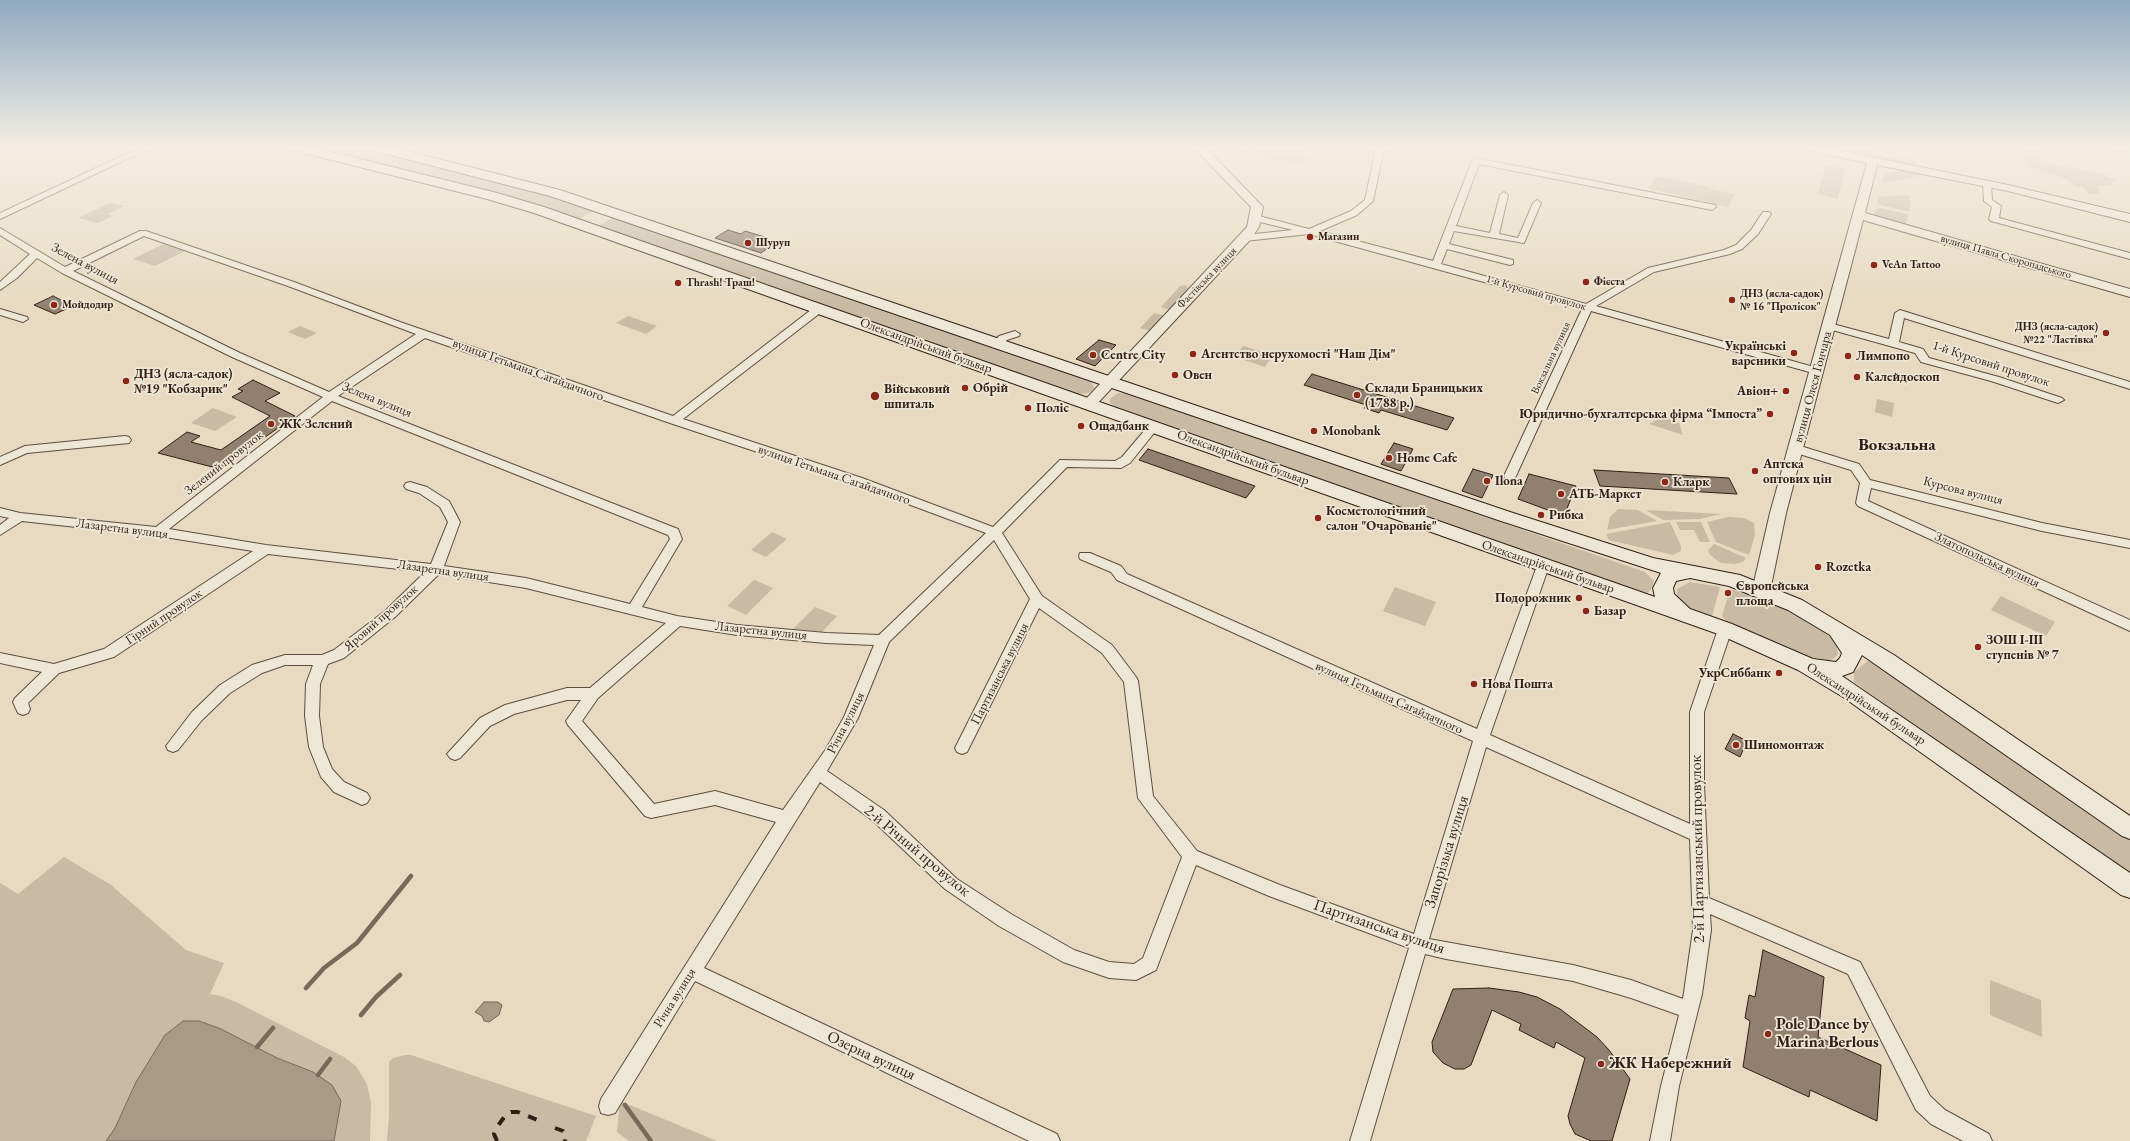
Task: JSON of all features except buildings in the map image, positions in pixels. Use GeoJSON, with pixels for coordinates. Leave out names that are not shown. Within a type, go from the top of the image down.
{"type":"FeatureCollection","features":[{"type":"Feature","properties":{"kind":"main road","name":"Олександрійський бульвар"},"geometry":{"type":"LineString","coordinates":[[508,201],[820,308],[1090,403],[1543,566],[1725,629],[1805,664],[1858,696],[2130,887]]}},
{"type":"Feature","properties":{"kind":"main road","name":"Олександрійський бульвар"},"geometry":{"type":"LineString","coordinates":[[578,201],[1591,545],[1651,564],[1733,580],[1761,591],[1794,605],[1832,627],[1893,666],[2130,828]]}},
{"type":"Feature","properties":{"kind":"main road"},"geometry":{"type":"LineString","coordinates":[[581,226],[608,211]]}},
{"type":"Feature","properties":{"kind":"main road"},"geometry":{"type":"LineString","coordinates":[[1687,615],[1671,605],[1665,597],[1663,588],[1668,578],[1675,574],[1688,572]]}},
{"type":"Feature","properties":{"kind":"main road"},"geometry":{"type":"LineString","coordinates":[[1805,664],[1824,669],[1837,670],[1846,666],[1850,661],[1852,653],[1847,643],[1832,627]]}},
{"type":"Feature","properties":{"kind":"street"},"geometry":{"type":"LineString","coordinates":[[0,216],[32,201]]}},
{"type":"Feature","properties":{"kind":"street"},"geometry":{"type":"LineString","coordinates":[[1252,201],[1257,207],[1255,218]]}},
{"type":"Feature","properties":{"kind":"street"},"geometry":{"type":"LineString","coordinates":[[1245,238],[1312,231],[1354,213],[1369,201]]}},
{"type":"Feature","properties":{"kind":"street"},"geometry":{"type":"LineString","coordinates":[[1436,265],[1462,201]]}},
{"type":"Feature","properties":{"kind":"street"},"geometry":{"type":"LineString","coordinates":[[1494,236],[1502,201]]}},
{"type":"Feature","properties":{"kind":"street"},"geometry":{"type":"LineString","coordinates":[[1682,201],[1712,207]]}},
{"type":"Feature","properties":{"kind":"street","name":"вулиця Олеся Гончара"},"geometry":{"type":"LineString","coordinates":[[1761,591],[1778,513],[1797,449],[1862,201]]}},
{"type":"Feature","properties":{"kind":"street"},"geometry":{"type":"LineString","coordinates":[[1988,201],[1997,206],[1994,219],[2130,256]]}},
{"type":"Feature","properties":{"kind":"street"},"geometry":{"type":"LineString","coordinates":[[2060,201],[2130,218]]}},
{"type":"Feature","properties":{"kind":"street"},"geometry":{"type":"LineString","coordinates":[[1452,228],[1522,241],[1537,203]]}},
{"type":"Feature","properties":{"kind":"street"},"geometry":{"type":"LineString","coordinates":[[1588,307],[1651,270],[1727,252],[1739,247],[1755,232],[1766,214]]}},
{"type":"Feature","properties":{"kind":"street","name":"вулиця Павла Скоропадського"},"geometry":{"type":"LineString","coordinates":[[1858,215],[2130,293]]}},
{"type":"Feature","properties":{"kind":"street","name":"1-й Курсовий провулок"},"geometry":{"type":"LineString","coordinates":[[1255,218],[1312,231],[1817,371]]}},
{"type":"Feature","properties":{"kind":"street","name":"Фастівська вулиця"},"geometry":{"type":"LineString","coordinates":[[1090,403],[1108,382],[1245,238],[1253,227],[1255,218]]}},
{"type":"Feature","properties":{"kind":"street","name":"Зелена вулиця"},"geometry":{"type":"LineString","coordinates":[[0,231],[65,271],[222,348],[330,397],[674,532],[676,539],[633,610]]}},
{"type":"Feature","properties":{"kind":"street","name":"вулиця Гетьмана Сагайдачного"},"geometry":{"type":"LineString","coordinates":[[65,271],[143,233],[291,284],[674,421],[858,481],[995,532]]}},
{"type":"Feature","properties":{"kind":"street"},"geometry":{"type":"LineString","coordinates":[[1444,246],[1510,262]]}},
{"type":"Feature","properties":{"kind":"street"},"geometry":{"type":"LineString","coordinates":[[0,287],[14,276],[36,253]]}},
{"type":"Feature","properties":{"kind":"street","name":"Вокзальна вулиця"},"geometry":{"type":"LineString","coordinates":[[1510,476],[1588,307]]}},
{"type":"Feature","properties":{"kind":"street"},"geometry":{"type":"LineString","coordinates":[[674,421],[820,308]]}},
{"type":"Feature","properties":{"kind":"street"},"geometry":{"type":"LineString","coordinates":[[0,312],[23,319]]}},
{"type":"Feature","properties":{"kind":"street"},"geometry":{"type":"LineString","coordinates":[[1829,326],[1893,344],[1900,313],[2130,386]]}},
{"type":"Feature","properties":{"kind":"street","name":"Зелений провулок"},"geometry":{"type":"LineString","coordinates":[[158,532],[330,397],[425,333]]}},
{"type":"Feature","properties":{"kind":"street"},"geometry":{"type":"LineString","coordinates":[[996,344],[1003,338],[1015,334]]}},
{"type":"Feature","properties":{"kind":"street","name":"1-й Курсовий провулок"},"geometry":{"type":"LineString","coordinates":[[1893,344],[1919,351],[1925,360],[1995,379],[2058,400]]}},
{"type":"Feature","properties":{"kind":"street","name":"Річна вулиця"},"geometry":{"type":"LineString","coordinates":[[608,1106],[787,818],[818,773],[851,718],[884,640],[891,630],[995,532],[1064,463],[1117,465],[1126,460],[1154,426]]}},
{"type":"Feature","properties":{"kind":"street"},"geometry":{"type":"LineString","coordinates":[[0,461],[25,450],[125,440]]}},
{"type":"Feature","properties":{"kind":"street"},"geometry":{"type":"LineString","coordinates":[[1797,449],[1855,468],[1866,483]]}},
{"type":"Feature","properties":{"kind":"street","name":"Курсова вулиця"},"geometry":{"type":"LineString","coordinates":[[1866,483],[2042,527],[2130,544]]}},
{"type":"Feature","properties":{"kind":"street","name":"Златопольська вулиця"},"geometry":{"type":"LineString","coordinates":[[1866,483],[1862,504],[2130,626]]}},
{"type":"Feature","properties":{"kind":"street"},"geometry":{"type":"LineString","coordinates":[[410,486],[423,490],[445,504],[454,522],[436,568]]}},
{"type":"Feature","properties":{"kind":"street","name":"Лазаретна вулиця"},"geometry":{"type":"LineString","coordinates":[[0,512],[20,517],[158,532],[266,549],[436,568],[526,583],[677,621],[737,630],[826,638],[884,640]]}},
{"type":"Feature","properties":{"kind":"street"},"geometry":{"type":"LineString","coordinates":[[0,531],[20,517]]}},
{"type":"Feature","properties":{"kind":"street","name":"Партизанська вулиця"},"geometry":{"type":"LineString","coordinates":[[995,532],[1037,599],[1107,649],[1131,681],[1146,798],[1191,856],[1275,891],[1418,944],[1446,952],[1573,973],[1631,989],[1688,1010]]}},
{"type":"Feature","properties":{"kind":"street","name":"Гірний провулок"},"geometry":{"type":"LineString","coordinates":[[23,709],[20,702],[54,670],[109,653],[266,549]]}},
{"type":"Feature","properties":{"kind":"street","name":"вулиця Гетьмана Сагайдачного"},"geometry":{"type":"LineString","coordinates":[[1085,556],[1116,569],[1122,577],[1698,835]]}},
{"type":"Feature","properties":{"kind":"street","name":"Запорізька вулиця"},"geometry":{"type":"LineString","coordinates":[[1360,1141],[1418,944],[1481,739],[1543,566]]}},
{"type":"Feature","properties":{"kind":"street","name":"Яровий провулок"},"geometry":{"type":"LineString","coordinates":[[174,746],[197,716],[225,689],[257,669],[284,660],[322,660],[339,654],[390,614],[436,568]]}},
{"type":"Feature","properties":{"kind":"street","name":"Партизанська вулиця"},"geometry":{"type":"LineString","coordinates":[[962,748],[1037,599]]}},
{"type":"Feature","properties":{"kind":"street"},"geometry":{"type":"LineString","coordinates":[[677,621],[593,694],[573,721],[651,811],[715,798],[787,818]]}},
{"type":"Feature","properties":{"kind":"street","name":"2-й Партизанський провулок"},"geometry":{"type":"LineString","coordinates":[[1660,1141],[1688,1010],[1693,994],[1702,930],[1698,835],[1697,712],[1725,629]]}},
{"type":"Feature","properties":{"kind":"street","name":"Гірний провулок"},"geometry":{"type":"LineString","coordinates":[[0,658],[54,670]]}},
{"type":"Feature","properties":{"kind":"street"},"geometry":{"type":"LineString","coordinates":[[322,660],[313,684],[312,716],[316,747],[326,773],[339,787],[362,798]]}},
{"type":"Feature","properties":{"kind":"street"},"geometry":{"type":"LineString","coordinates":[[454,754],[484,722],[510,709],[567,694],[593,694]]}},
{"type":"Feature","properties":{"kind":"street","name":"2-й Річний провулок"},"geometry":{"type":"LineString","coordinates":[[818,773],[878,815],[951,884],[1011,924],[1069,956],[1109,970],[1136,972],[1150,964],[1191,856]]}},
{"type":"Feature","properties":{"kind":"street"},"geometry":{"type":"LineString","coordinates":[[1701,902],[1854,968],[1923,1104],[1938,1117],[1982,1141]]}},
{"type":"Feature","properties":{"kind":"street","name":"Озерна вулиця"},"geometry":{"type":"LineString","coordinates":[[692,971],[1050,1141]]}},
{"type":"Feature","properties":{"kind":"shaded area"},"geometry":{"type":"Polygon","coordinates":[[[524,201],[569,201],[595,210],[577,220],[524,201]]]}},
{"type":"Feature","properties":{"kind":"shaded area"},"geometry":{"type":"Polygon","coordinates":[[[1703,201],[1731,201],[1729,207],[1703,201]]]}},
{"type":"Feature","properties":{"kind":"shaded area"},"geometry":{"type":"Polygon","coordinates":[[[1878,201],[1910,201],[1909,212],[1877,204],[1878,201]]]}},
{"type":"Feature","properties":{"kind":"shaded area"},"geometry":{"type":"Polygon","coordinates":[[[110,203],[124,206],[108,214],[113,216],[98,223],[78,218],[110,203]]]}},
{"type":"Feature","properties":{"kind":"shaded area"},"geometry":{"type":"Polygon","coordinates":[[[1879,208],[1908,214],[1906,224],[1876,217],[1874,215],[1876,209],[1879,208]]]}},
{"type":"Feature","properties":{"kind":"shaded area"},"geometry":{"type":"Polygon","coordinates":[[[615,216],[1090,380],[1094,388],[1089,393],[1077,394],[597,227],[615,216]]]}},
{"type":"Feature","properties":{"kind":"shaded area"},"geometry":{"type":"Polygon","coordinates":[[[163,244],[185,251],[155,266],[133,259],[163,244]]]}},
{"type":"Feature","properties":{"kind":"shaded area"},"geometry":{"type":"Polygon","coordinates":[[[1185,285],[1190,289],[1171,310],[1161,307],[1180,286],[1185,285]]]}},
{"type":"Feature","properties":{"kind":"shaded area"},"geometry":{"type":"Polygon","coordinates":[[[1154,313],[1165,316],[1151,331],[1140,328],[1154,313]]]}},
{"type":"Feature","properties":{"kind":"shaded area"},"geometry":{"type":"Polygon","coordinates":[[[628,316],[657,326],[646,334],[616,323],[628,316]]]}},
{"type":"Feature","properties":{"kind":"shaded area"},"geometry":{"type":"Polygon","coordinates":[[[300,326],[317,333],[305,339],[288,332],[300,326]]]}},
{"type":"Feature","properties":{"kind":"shaded area"},"geometry":{"type":"Polygon","coordinates":[[[1243,346],[1273,355],[1265,367],[1235,357],[1243,346]]]}},
{"type":"Feature","properties":{"kind":"shaded area"},"geometry":{"type":"Polygon","coordinates":[[[1118,393],[1132,395],[1645,572],[1654,581],[1650,591],[1645,594],[1341,488],[1116,408],[1110,403],[1110,399],[1118,393]]]}},
{"type":"Feature","properties":{"kind":"shaded area"},"geometry":{"type":"Polygon","coordinates":[[[1877,399],[1894,403],[1892,417],[1875,412],[1877,399]]]}},
{"type":"Feature","properties":{"kind":"shaded area"},"geometry":{"type":"Polygon","coordinates":[[[213,408],[237,417],[215,431],[191,423],[213,408]]]}},
{"type":"Feature","properties":{"kind":"shaded area"},"geometry":{"type":"Polygon","coordinates":[[[1662,417],[1679,423],[1683,435],[1649,424],[1662,417]]]}},
{"type":"Feature","properties":{"kind":"shaded area"},"geometry":{"type":"Polygon","coordinates":[[[1618,509],[1638,510],[1657,521],[1607,530],[1610,517],[1618,509]]]}},
{"type":"Feature","properties":{"kind":"shaded area"},"geometry":{"type":"Polygon","coordinates":[[[1646,510],[1721,514],[1700,519],[1663,520],[1646,510]]]}},
{"type":"Feature","properties":{"kind":"shaded area"},"geometry":{"type":"Polygon","coordinates":[[[1728,517],[1744,518],[1754,523],[1755,535],[1749,555],[1716,542],[1707,522],[1728,517]]]}},
{"type":"Feature","properties":{"kind":"shaded area"},"geometry":{"type":"Polygon","coordinates":[[[1670,522],[1681,546],[1681,551],[1673,555],[1609,540],[1606,534],[1670,522]]]}},
{"type":"Feature","properties":{"kind":"shaded area"},"geometry":{"type":"Polygon","coordinates":[[[1676,522],[1701,522],[1710,542],[1700,542],[1694,530],[1680,530],[1676,522]]]}},
{"type":"Feature","properties":{"kind":"shaded area"},"geometry":{"type":"Polygon","coordinates":[[[772,532],[787,539],[766,557],[751,550],[772,532]]]}},
{"type":"Feature","properties":{"kind":"shaded area"},"geometry":{"type":"Polygon","coordinates":[[[1714,544],[1746,558],[1743,562],[1735,564],[1721,563],[1710,555],[1708,550],[1714,544]]]}},
{"type":"Feature","properties":{"kind":"shaded area"},"geometry":{"type":"Polygon","coordinates":[[[754,580],[773,588],[746,615],[727,606],[754,580]]]}},
{"type":"Feature","properties":{"kind":"shaded area"},"geometry":{"type":"Polygon","coordinates":[[[1690,582],[1720,587],[1712,616],[1687,607],[1679,600],[1677,596],[1677,589],[1690,582]]]}},
{"type":"Feature","properties":{"kind":"shaded area"},"geometry":{"type":"Polygon","coordinates":[[[1395,587],[1436,602],[1425,626],[1383,611],[1395,587]]]}},
{"type":"Feature","properties":{"kind":"shaded area"},"geometry":{"type":"Polygon","coordinates":[[[1730,589],[1781,607],[1822,629],[1836,643],[1838,654],[1833,659],[1828,660],[1808,657],[1726,621],[1722,616],[1730,589]]]}},
{"type":"Feature","properties":{"kind":"shaded area"},"geometry":{"type":"Polygon","coordinates":[[[2001,596],[2055,622],[2046,636],[1991,610],[2001,596]]]}},
{"type":"Feature","properties":{"kind":"shaded area"},"geometry":{"type":"Polygon","coordinates":[[[815,607],[837,616],[822,632],[793,629],[815,607]]]}},
{"type":"Feature","properties":{"kind":"shaded area"},"geometry":{"type":"Polygon","coordinates":[[[1869,660],[1876,660],[2130,834],[2130,878],[1854,682],[1854,672],[1869,660]]]}},
{"type":"Feature","properties":{"kind":"shaded area"},"geometry":{"type":"Polygon","coordinates":[[[64,857],[111,885],[186,950],[224,963],[210,994],[221,996],[236,1002],[344,1057],[356,1066],[367,1084],[371,1103],[370,1141],[334,1141],[336,1127],[332,1085],[313,1072],[277,1058],[199,1021],[183,1021],[165,1035],[136,1082],[115,1128],[106,1141],[0,1141],[0,883],[18,894],[64,857]]]}},
{"type":"Feature","properties":{"kind":"shaded area"},"geometry":{"type":"Polygon","coordinates":[[[1990,980],[2041,1000],[2042,1037],[1990,1015],[1990,980]]]}},
{"type":"Feature","properties":{"kind":"shaded area"},"geometry":{"type":"Polygon","coordinates":[[[484,1002],[498,1002],[502,1005],[499,1015],[489,1022],[484,1021],[482,1016],[475,1012],[484,1002]]]}},
{"type":"Feature","properties":{"kind":"shaded area"},"geometry":{"type":"Polygon","coordinates":[[[183,1021],[199,1021],[221,1029],[277,1058],[313,1072],[332,1085],[341,1101],[334,1141],[106,1141],[115,1128],[136,1082],[165,1035],[183,1021]]]}},
{"type":"Feature","properties":{"kind":"shaded area"},"geometry":{"type":"Polygon","coordinates":[[[411,1055],[596,1116],[586,1141],[387,1141],[389,1115],[389,1062],[393,1058],[411,1055]]]}},
{"type":"Feature","properties":{"kind":"shaded area"},"geometry":{"type":"Polygon","coordinates":[[[620,1101],[717,1141],[629,1141],[617,1132],[620,1101]]]}},
{"type":"Feature","properties":{"kind":"waterway"},"geometry":{"type":"LineString","coordinates":[[306,988],[324,968],[357,943],[411,876]]}},
{"type":"Feature","properties":{"kind":"waterway"},"geometry":{"type":"LineString","coordinates":[[361,1015],[376,997],[400,975]]}},
{"type":"Feature","properties":{"kind":"waterway"},"geometry":{"type":"LineString","coordinates":[[257,1047],[273,1028]]}},
{"type":"Feature","properties":{"kind":"waterway"},"geometry":{"type":"LineString","coordinates":[[318,1075],[330,1059]]}},
{"type":"Feature","properties":{"kind":"waterway"},"geometry":{"type":"LineString","coordinates":[[625,1105],[651,1141]]}},
{"type":"Feature","properties":{"kind":"railway"},"geometry":{"type":"LineString","coordinates":[[497,1141],[494,1134],[497,1127],[505,1116],[511,1112],[518,1112],[540,1121]]}},
{"type":"Feature","properties":{"kind":"railway"},"geometry":{"type":"LineString","coordinates":[[555,1128],[563,1131],[566,1135],[565,1141]]}},
{"type":"Feature","properties":{"kind":"place","name":"Магазин"},"geometry":{"type":"Point","coordinates":[1310,237]}},
{"type":"Feature","properties":{"kind":"place","name":"Шуруп"},"geometry":{"type":"Point","coordinates":[748,243]}},
{"type":"Feature","properties":{"kind":"place","name":"VeAn Tattoo"},"geometry":{"type":"Point","coordinates":[1874,265]}},
{"type":"Feature","properties":{"kind":"place","name":"Фієста"},"geometry":{"type":"Point","coordinates":[1586,282]}},
{"type":"Feature","properties":{"kind":"place","name":"Thrash! Траш!"},"geometry":{"type":"Point","coordinates":[678,283]}},
{"type":"Feature","properties":{"kind":"place","name":"ДНЗ (ясла-садок) № 16 \"Пролісок\""},"geometry":{"type":"Point","coordinates":[1732,300]}},
{"type":"Feature","properties":{"kind":"place","name":"Мойдодир"},"geometry":{"type":"Point","coordinates":[54,305]}},
{"type":"Feature","properties":{"kind":"place","name":"ДНЗ (ясла-садок) №22 \"Ластівка\""},"geometry":{"type":"Point","coordinates":[2106,333]}},
{"type":"Feature","properties":{"kind":"place","name":"Українські вареники"},"geometry":{"type":"Point","coordinates":[1794,353]}},
{"type":"Feature","properties":{"kind":"place","name":"Агентство нерухомості \"Наш Дім\""},"geometry":{"type":"Point","coordinates":[1193,354]}},
{"type":"Feature","properties":{"kind":"place","name":"Centre City"},"geometry":{"type":"Point","coordinates":[1093,355]}},
{"type":"Feature","properties":{"kind":"place","name":"Лимпопо"},"geometry":{"type":"Point","coordinates":[1848,356]}},
{"type":"Feature","properties":{"kind":"place","name":"Овен"},"geometry":{"type":"Point","coordinates":[1175,375]}},
{"type":"Feature","properties":{"kind":"place","name":"Калейдоскоп"},"geometry":{"type":"Point","coordinates":[1857,377]}},
{"type":"Feature","properties":{"kind":"place","name":"ДНЗ (ясла-садок) №19 \"Кобзарик\""},"geometry":{"type":"Point","coordinates":[126,381]}},
{"type":"Feature","properties":{"kind":"place","name":"Обрій"},"geometry":{"type":"Point","coordinates":[965,388]}},
{"type":"Feature","properties":{"kind":"place","name":"Авіон+"},"geometry":{"type":"Point","coordinates":[1786,391]}},
{"type":"Feature","properties":{"kind":"place","name":"Склади Браницьких (1788 р.)"},"geometry":{"type":"Point","coordinates":[1357,395]}},
{"type":"Feature","properties":{"kind":"place","name":"Військовий шпиталь"},"geometry":{"type":"Point","coordinates":[875,396]}},
{"type":"Feature","properties":{"kind":"place","name":"Поліс"},"geometry":{"type":"Point","coordinates":[1028,408]}},
{"type":"Feature","properties":{"kind":"place","name":"Юридично-бухгалтерська фірма “Імпоста”"},"geometry":{"type":"Point","coordinates":[1770,414]}},
{"type":"Feature","properties":{"kind":"place","name":"ЖК Зелений"},"geometry":{"type":"Point","coordinates":[271,424]}},
{"type":"Feature","properties":{"kind":"place","name":"Ощадбанк"},"geometry":{"type":"Point","coordinates":[1081,426]}},
{"type":"Feature","properties":{"kind":"place","name":"Monobank"},"geometry":{"type":"Point","coordinates":[1314,431]}},
{"type":"Feature","properties":{"kind":"place","name":"Home Cafe"},"geometry":{"type":"Point","coordinates":[1389,458]}},
{"type":"Feature","properties":{"kind":"place","name":"Аптека оптових цін"},"geometry":{"type":"Point","coordinates":[1755,471]}},
{"type":"Feature","properties":{"kind":"place","name":"Ilona"},"geometry":{"type":"Point","coordinates":[1487,481]}},
{"type":"Feature","properties":{"kind":"place","name":"Кларк"},"geometry":{"type":"Point","coordinates":[1665,482]}},
{"type":"Feature","properties":{"kind":"place","name":"АТБ-Маркет"},"geometry":{"type":"Point","coordinates":[1561,494]}},
{"type":"Feature","properties":{"kind":"place","name":"Рибка"},"geometry":{"type":"Point","coordinates":[1541,515]}},
{"type":"Feature","properties":{"kind":"place","name":"Косметологічний салон \"Очарованіє\""},"geometry":{"type":"Point","coordinates":[1318,518]}},
{"type":"Feature","properties":{"kind":"place","name":"Rozetka"},"geometry":{"type":"Point","coordinates":[1818,567]}},
{"type":"Feature","properties":{"kind":"place","name":"Європейська площа"},"geometry":{"type":"Point","coordinates":[1728,593]}},
{"type":"Feature","properties":{"kind":"place","name":"Подорожник"},"geometry":{"type":"Point","coordinates":[1579,598]}},
{"type":"Feature","properties":{"kind":"place","name":"Базар"},"geometry":{"type":"Point","coordinates":[1586,611]}},
{"type":"Feature","properties":{"kind":"place","name":"ЗОШ І-ІІІ ступенів № 7"},"geometry":{"type":"Point","coordinates":[1978,647]}},
{"type":"Feature","properties":{"kind":"place","name":"УкрСиббанк"},"geometry":{"type":"Point","coordinates":[1779,673]}},
{"type":"Feature","properties":{"kind":"place","name":"Нова Пошта"},"geometry":{"type":"Point","coordinates":[1474,684]}},
{"type":"Feature","properties":{"kind":"place","name":"Шиномонтаж"},"geometry":{"type":"Point","coordinates":[1736,745]}},
{"type":"Feature","properties":{"kind":"place","name":"Pole Dance by Marina Berlous"},"geometry":{"type":"Point","coordinates":[1768,1034]}},
{"type":"Feature","properties":{"kind":"place","name":"ЖК Набережний"},"geometry":{"type":"Point","coordinates":[1601,1064]}},
{"type":"Feature","properties":{"kind":"district","name":"Вокзальна"},"geometry":{"type":"Point","coordinates":[1897,445]}}]}
